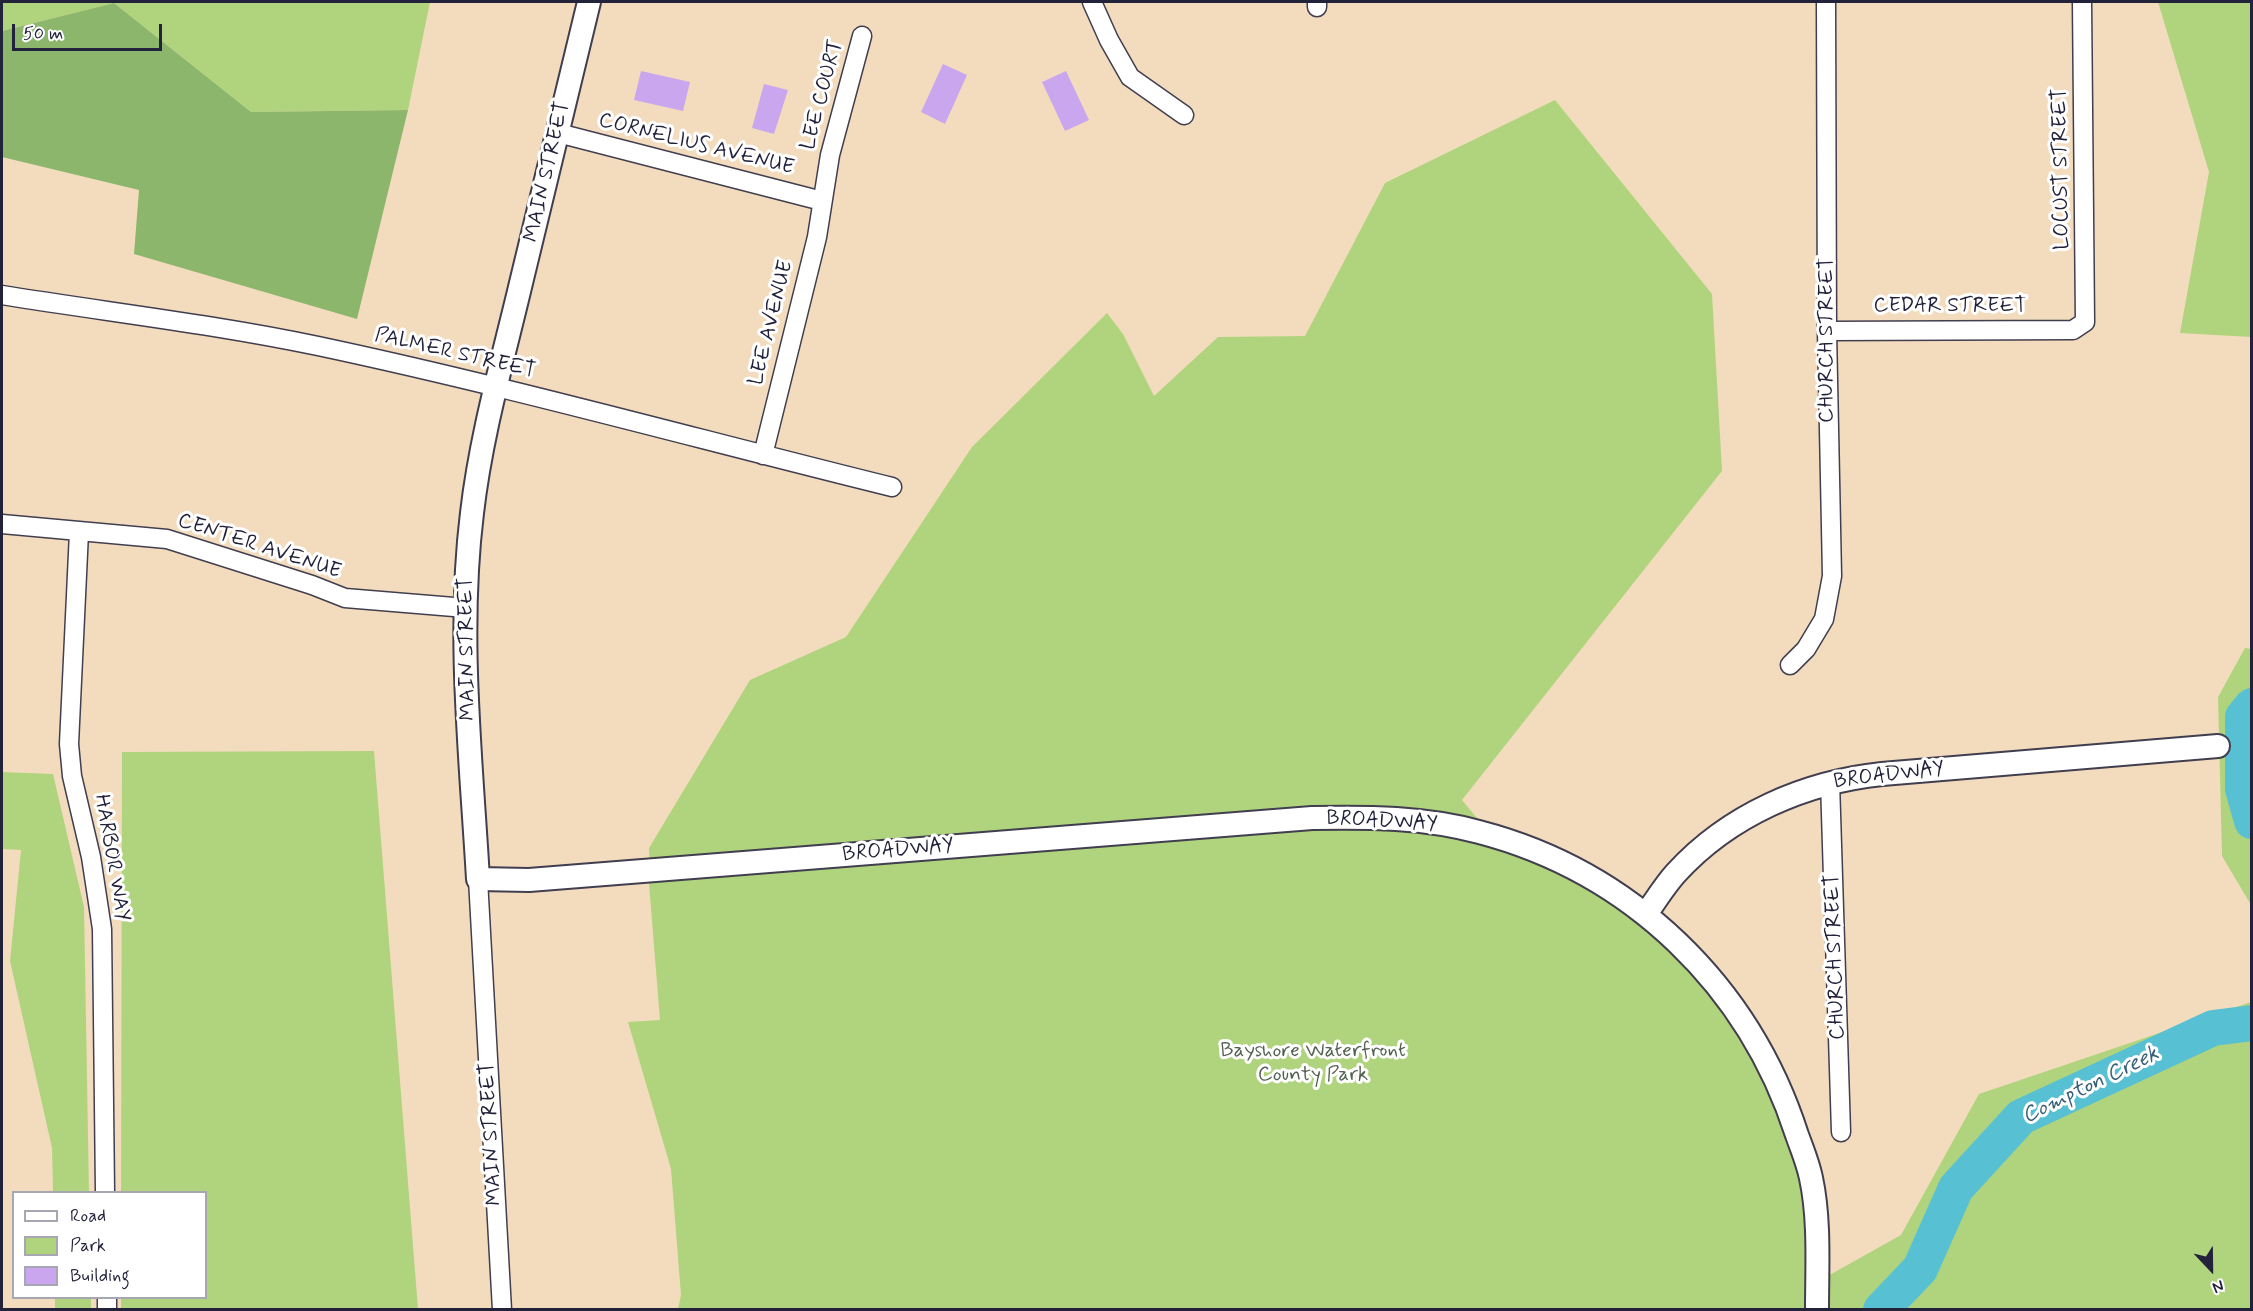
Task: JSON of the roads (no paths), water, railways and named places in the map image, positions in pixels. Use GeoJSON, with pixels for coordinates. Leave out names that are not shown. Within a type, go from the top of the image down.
{"type":"FeatureCollection","features":[{"type":"Feature","properties":{"kind":"street","name":"MAIN STREET"},"geometry":{"type":"LineString","coordinates":[[502,1310],[468,707],[466,608],[471,514],[479,460],[589,2]]}},
{"type":"Feature","properties":{"kind":"street"},"geometry":{"type":"LineString","coordinates":[[1092,2],[1109,40],[1130,77],[1184,115]]}},
{"type":"Feature","properties":{"kind":"street","name":"CHURCH STREET"},"geometry":{"type":"LineString","coordinates":[[1790,664],[1806,649],[1824,619],[1830,592],[1826,2]]}},
{"type":"Feature","properties":{"kind":"street","name":"LOCUST STREET"},"geometry":{"type":"LineString","coordinates":[[2073,330],[2085,322],[2086,301],[2082,2]]}},
{"type":"Feature","properties":{"kind":"street","name":"LEE COURT"},"geometry":{"type":"LineString","coordinates":[[822,201],[830,155],[862,36]]}},
{"type":"Feature","properties":{"kind":"street","name":"CORNELIUS AVENUE"},"geometry":{"type":"LineString","coordinates":[[558,133],[822,201]]}},
{"type":"Feature","properties":{"kind":"street","name":"LEE AVENUE"},"geometry":{"type":"LineString","coordinates":[[763,455],[816,237],[822,201]]}},
{"type":"Feature","properties":{"kind":"street","name":"PALMER STREET"},"geometry":{"type":"LineString","coordinates":[[2,295],[187,321],[318,346],[611,413],[763,455],[892,487]]}},
{"type":"Feature","properties":{"kind":"street","name":"CEDAR STREET"},"geometry":{"type":"LineString","coordinates":[[1827,331],[2073,330]]}},
{"type":"Feature","properties":{"kind":"street","name":"CENTER AVENUE"},"geometry":{"type":"LineString","coordinates":[[2,524],[182,542],[237,563],[312,585],[345,598],[466,608]]}},
{"type":"Feature","properties":{"kind":"street","name":"HARBOR WAY"},"geometry":{"type":"LineString","coordinates":[[79,532],[69,744],[72,776],[91,857],[101,921],[105,1191]]}},
{"type":"Feature","properties":{"kind":"street","name":"BROADWAY"},"geometry":{"type":"LineString","coordinates":[[478,879],[529,880],[1312,818],[1371,817],[1425,821],[1514,842],[1589,876],[1646,914],[1675,874],[1707,844],[1747,817],[1774,803],[1830,782],[1882,774],[2218,746]]}},
{"type":"Feature","properties":{"kind":"street","name":"CHURCH STREET"},"geometry":{"type":"LineString","coordinates":[[1830,782],[1841,1132]]}},
{"type":"Feature","properties":{"kind":"street"},"geometry":{"type":"LineString","coordinates":[[1646,914],[1699,964],[1740,1014],[1763,1051],[1784,1092],[1811,1178],[1817,1249],[1817,1310]]}},
{"type":"Feature","properties":{"kind":"waterway","name":"Compton Creek"},"geometry":{"type":"LineString","coordinates":[[2252,706],[2243,717],[2243,789],[2252,821]]}},
{"type":"Feature","properties":{"kind":"waterway","name":"Compton Creek"},"geometry":{"type":"LineString","coordinates":[[1881,1310],[1920,1269],[1956,1188],[2021,1117],[2213,1028],[2252,1023]]}},
{"type":"Feature","properties":{"kind":"park label","name":"Bayshore Waterfront County Park"},"geometry":{"type":"Point","coordinates":[1313,1064]}}]}
